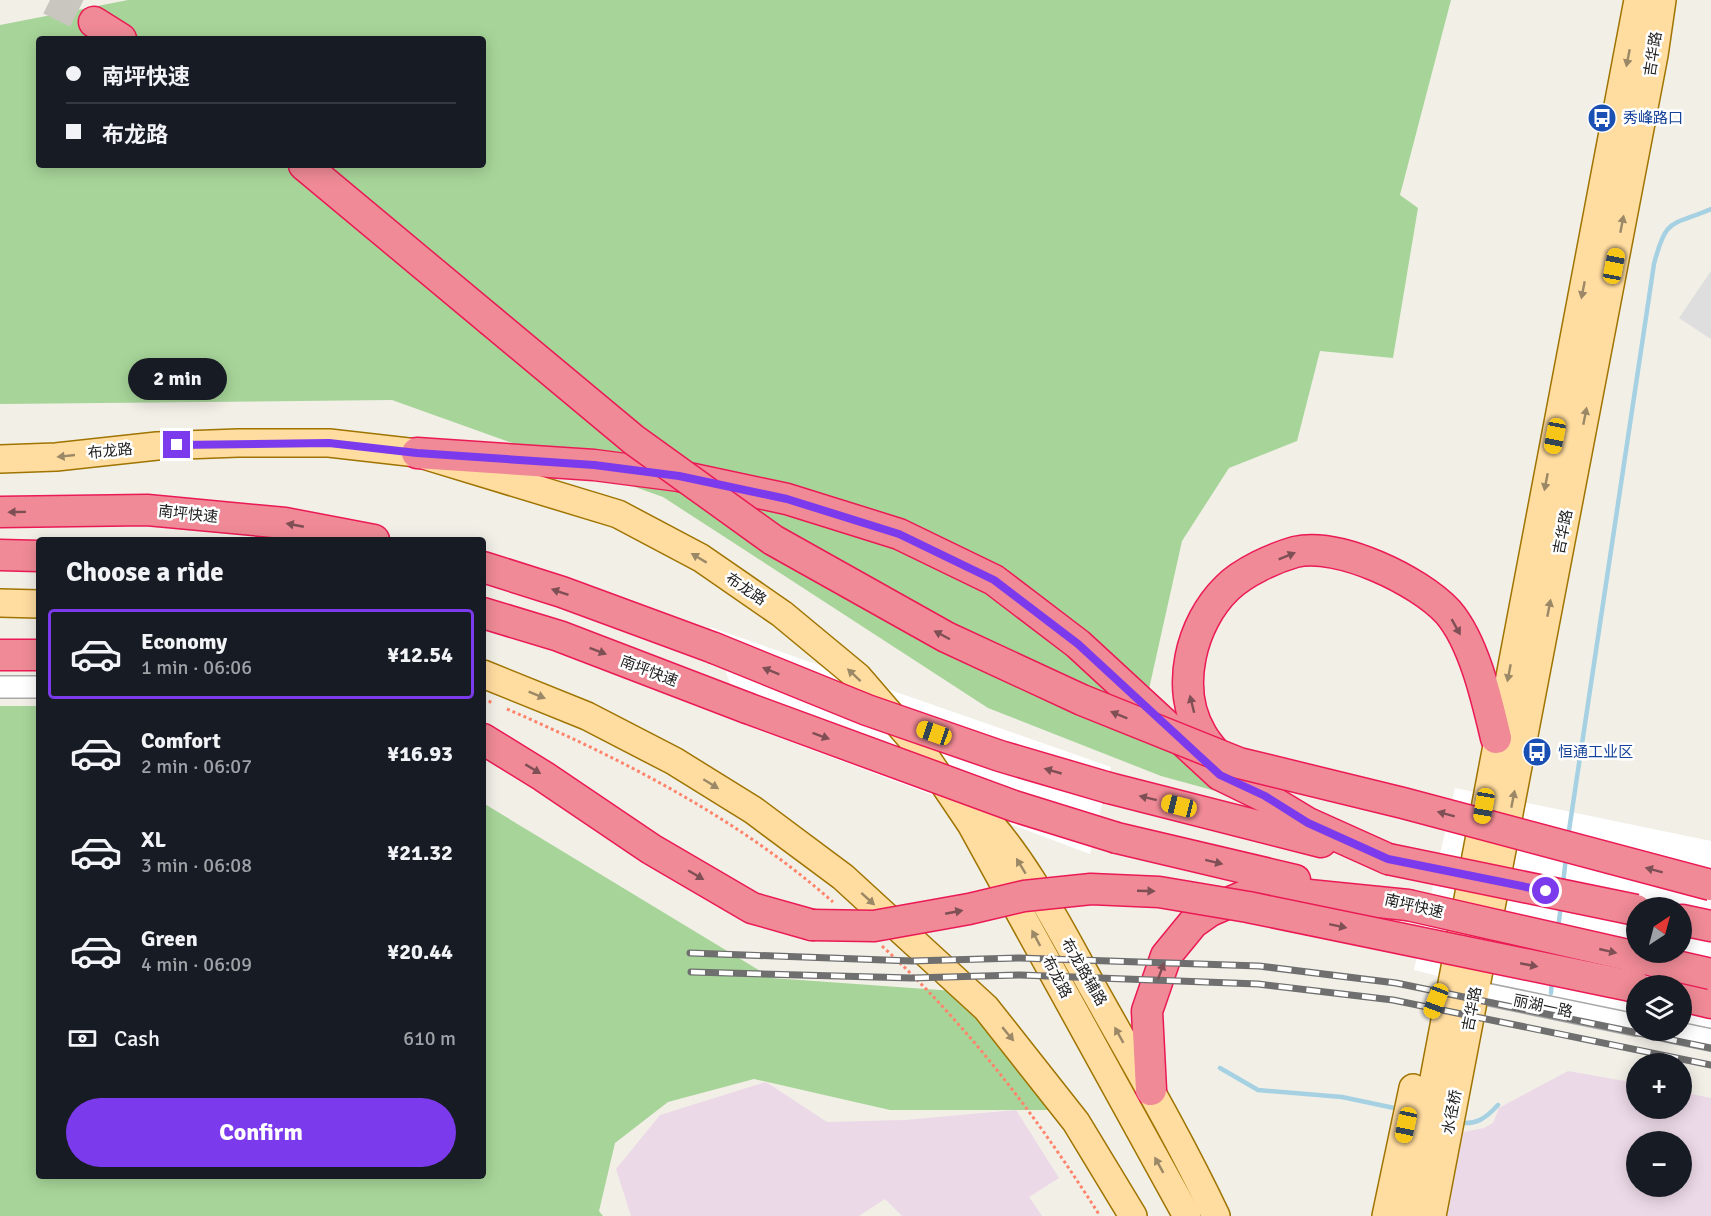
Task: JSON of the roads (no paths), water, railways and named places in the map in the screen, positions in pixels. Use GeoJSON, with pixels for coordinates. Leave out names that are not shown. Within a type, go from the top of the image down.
{"type":"FeatureCollection","features":[{"type":"Feature","properties":{"kind":"highway"},"geometry":{"type":"LineString","coordinates":[[94,22],[117,36]]}},
{"type":"Feature","properties":{"kind":"highway"},"geometry":{"type":"LineString","coordinates":[[308,168],[634,440],[773,540],[957,642],[1082,700],[1239,763],[1404,803],[1711,885]]}},
{"type":"Feature","properties":{"kind":"highway"},"geometry":{"type":"LineString","coordinates":[[417,453],[594,465],[679,476],[787,499],[899,534],[994,580],[1078,644],[1220,775],[1265,796]]}},
{"type":"Feature","properties":{"kind":"highway","name":"南坪快速"},"geometry":{"type":"LineString","coordinates":[[0,513],[147,510],[285,523],[358,537]]}},
{"type":"Feature","properties":{"kind":"highway"},"geometry":{"type":"LineString","coordinates":[[1388,859],[1308,823],[1265,796],[1225,764],[1201,734],[1190,699],[1189,659],[1202,622],[1227,588],[1258,568],[1296,552],[1333,552],[1373,565],[1417,587],[1448,613],[1481,676],[1496,738]]}},
{"type":"Feature","properties":{"kind":"highway"},"geometry":{"type":"LineString","coordinates":[[0,555],[36,556]]}},
{"type":"Feature","properties":{"kind":"highway"},"geometry":{"type":"LineString","coordinates":[[486,568],[562,592],[714,648],[867,710],[1000,756],[1109,788],[1388,859],[1626,908]]}},
{"type":"Feature","properties":{"kind":"highway","name":"南坪快速"},"geometry":{"type":"LineString","coordinates":[[486,614],[559,636],[1014,806],[1117,838],[1711,974]]}},
{"type":"Feature","properties":{"kind":"highway"},"geometry":{"type":"LineString","coordinates":[[0,655],[36,655]]}},
{"type":"Feature","properties":{"kind":"highway"},"geometry":{"type":"LineString","coordinates":[[486,741],[543,776],[651,849],[752,908],[812,925],[874,926],[945,914],[1024,896],[1080,890],[1159,892],[1248,907],[1626,985]]}},
{"type":"Feature","properties":{"kind":"highway"},"geometry":{"type":"LineString","coordinates":[[1151,1090],[1147,1011],[1166,956],[1193,923],[1249,894],[1269,891],[1408,905]]}},
{"type":"Feature","properties":{"kind":"highway"},"geometry":{"type":"LineString","coordinates":[[1692,922],[1711,926]]}},
{"type":"Feature","properties":{"kind":"highway"},"geometry":{"type":"LineString","coordinates":[[1692,998],[1711,1003]]}},
{"type":"Feature","properties":{"kind":"main road","name":"吉华路"},"geometry":{"type":"LineString","coordinates":[[1463,989],[1496,738],[1638,0]]}},
{"type":"Feature","properties":{"kind":"main road","name":"吉华路"},"geometry":{"type":"LineString","coordinates":[[1440,1058],[1463,989],[1654,55],[1662,0]]}},
{"type":"Feature","properties":{"kind":"main road","name":"布龙路"},"geometry":{"type":"LineString","coordinates":[[0,459],[56,457],[157,446],[238,443],[329,443],[417,453],[618,514],[701,558],[782,614],[858,677],[921,750],[988,852],[1187,1216]]}},
{"type":"Feature","properties":{"kind":"main road"},"geometry":{"type":"LineString","coordinates":[[0,603],[36,604]]}},
{"type":"Feature","properties":{"kind":"main road"},"geometry":{"type":"LineString","coordinates":[[486,675],[587,716],[674,761],[753,810],[843,877],[986,1008],[1077,1122],[1133,1216]]}},
{"type":"Feature","properties":{"kind":"main road","name":"布龙路辅路"},"geometry":{"type":"LineString","coordinates":[[921,750],[980,812],[1012,851],[1151,1090],[1216,1216]]}},
{"type":"Feature","properties":{"kind":"main road"},"geometry":{"type":"LineString","coordinates":[[1408,1216],[1440,1058]]}},
{"type":"Feature","properties":{"kind":"main road","name":"水径桥"},"geometry":{"type":"LineString","coordinates":[[1421,1154],[1440,1058]]}},
{"type":"Feature","properties":{"kind":"main road"},"geometry":{"type":"LineString","coordinates":[[1386,1216],[1421,1154]]}},
{"type":"Feature","properties":{"kind":"main road"},"geometry":{"type":"LineString","coordinates":[[1421,1154],[1432,1216]]}},
{"type":"Feature","properties":{"kind":"main road"},"geometry":{"type":"LineString","coordinates":[[1200,1183],[1232,1216]]}},
{"type":"Feature","properties":{"kind":"street"},"geometry":{"type":"LineString","coordinates":[[0,687],[36,687]]}},
{"type":"Feature","properties":{"kind":"street","name":"丽湖一路"},"geometry":{"type":"LineString","coordinates":[[1463,989],[1626,1023]]}},
{"type":"Feature","properties":{"kind":"street"},"geometry":{"type":"LineString","coordinates":[[1692,1036],[1711,1040]]}},
{"type":"Feature","properties":{"kind":"waterway"},"geometry":{"type":"LineString","coordinates":[[1568,837],[1654,264],[1662,238],[1672,225],[1711,209]]}},
{"type":"Feature","properties":{"kind":"waterway"},"geometry":{"type":"LineString","coordinates":[[1563,884],[1566,857]]}},
{"type":"Feature","properties":{"kind":"waterway"},"geometry":{"type":"LineString","coordinates":[[1558,929],[1561,905]]}},
{"type":"Feature","properties":{"kind":"waterway"},"geometry":{"type":"LineString","coordinates":[[1551,993],[1552,979]]}},
{"type":"Feature","properties":{"kind":"waterway"},"geometry":{"type":"LineString","coordinates":[[1220,1068],[1258,1090],[1342,1097],[1399,1109]]}},
{"type":"Feature","properties":{"kind":"waterway"},"geometry":{"type":"LineString","coordinates":[[1457,1122],[1470,1123],[1480,1120],[1498,1105]]}},
{"type":"Feature","properties":{"kind":"tunnel"},"geometry":{"type":"LineString","coordinates":[[50,0],[94,22]]}},
{"type":"Feature","properties":{"kind":"railway"},"geometry":{"type":"LineString","coordinates":[[690,953],[912,961],[1020,958],[1259,966],[1396,983],[1711,1048]]}},
{"type":"Feature","properties":{"kind":"railway"},"geometry":{"type":"LineString","coordinates":[[691,972],[912,978],[1020,975],[1258,984],[1393,1000],[1711,1065]]}},
{"type":"Feature","properties":{"kind":"place","name":"秀峰路口"},"geometry":{"type":"Point","coordinates":[1602,118]}},
{"type":"Feature","properties":{"kind":"place","name":"恒通工业区"},"geometry":{"type":"Point","coordinates":[1537,752]}}]}
